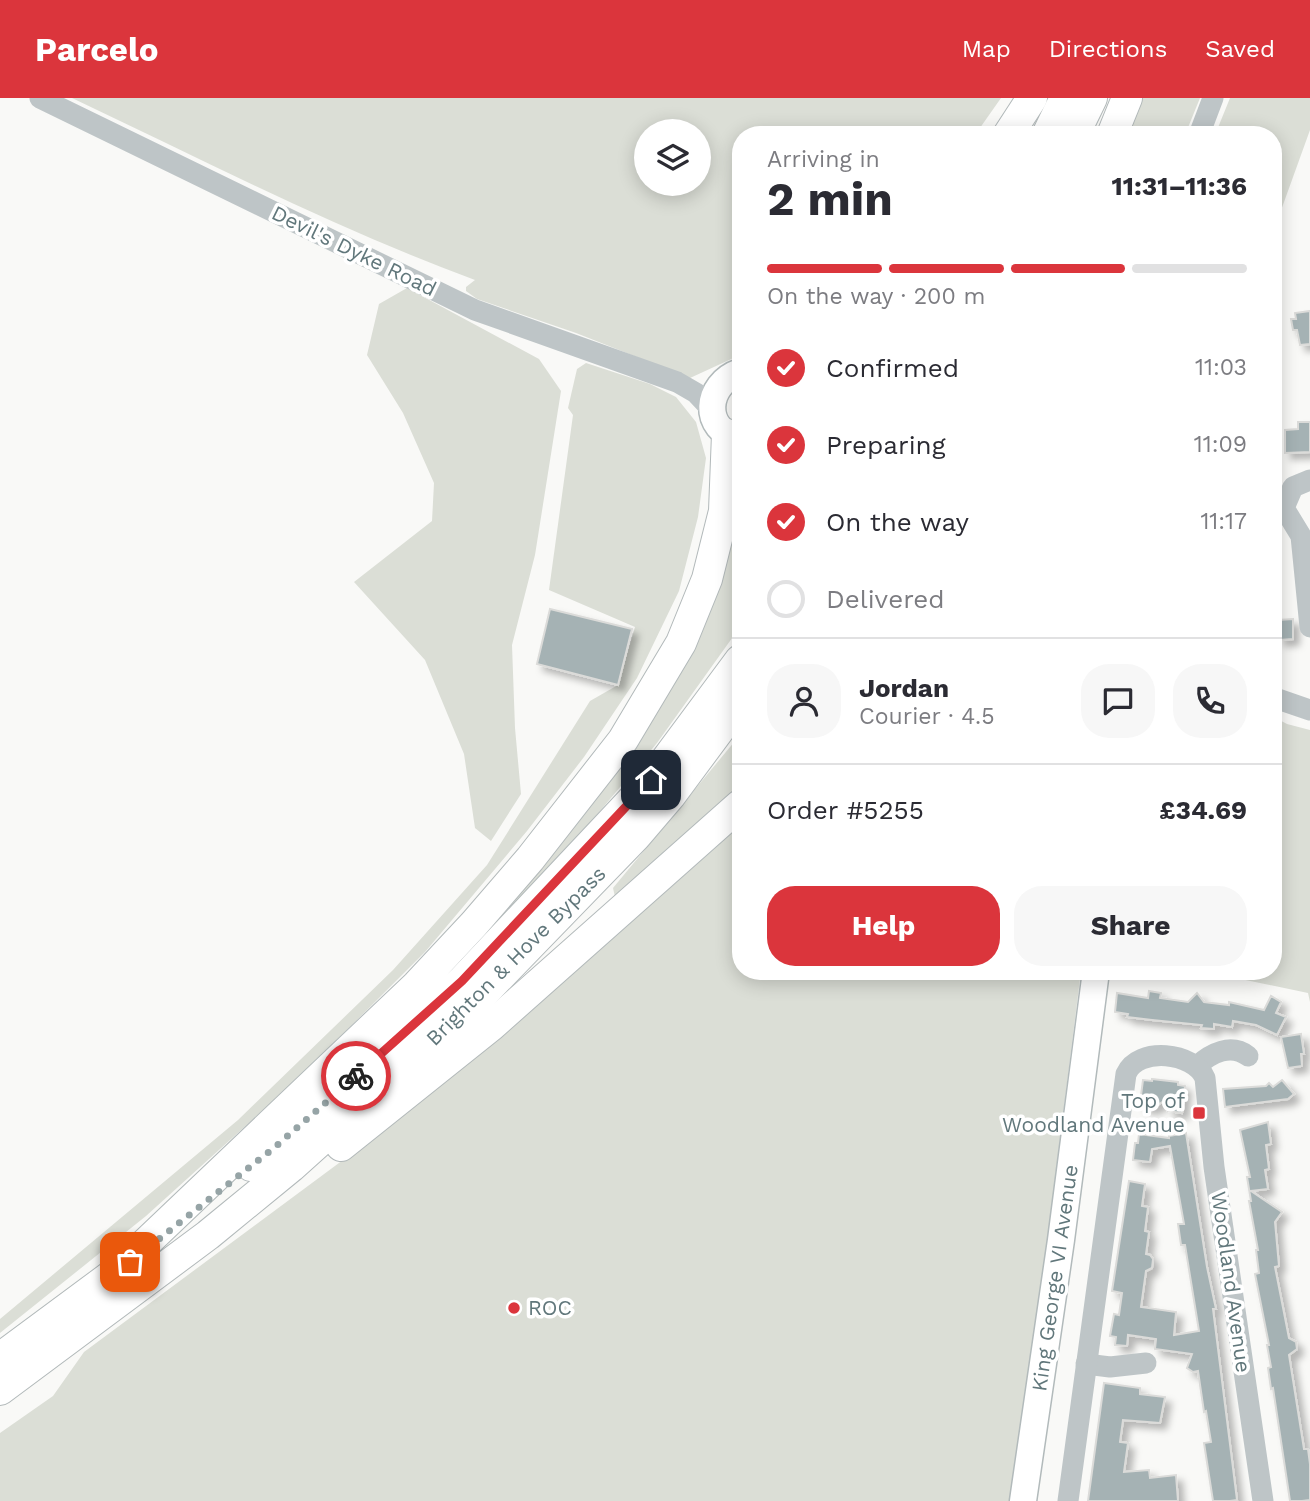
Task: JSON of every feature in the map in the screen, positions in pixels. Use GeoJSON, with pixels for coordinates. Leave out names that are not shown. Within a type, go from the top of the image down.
{"type":"FeatureCollection","features":[{"type":"Feature","properties":{"kind":"highway"},"geometry":{"type":"LineString","coordinates":[[1014,126],[1032,98]]}},
{"type":"Feature","properties":{"kind":"highway"},"geometry":{"type":"LineString","coordinates":[[1051,126],[1065,98]]}},
{"type":"Feature","properties":{"kind":"highway"},"geometry":{"type":"LineString","coordinates":[[1078,126],[1092,98]]}},
{"type":"Feature","properties":{"kind":"highway"},"geometry":{"type":"LineString","coordinates":[[1116,126],[1127,98]]}},
{"type":"Feature","properties":{"kind":"highway"},"geometry":{"type":"LineString","coordinates":[[109,1278],[417,985],[474,925],[530,859],[623,740],[681,643],[707,579],[724,512],[726,428]]}},
{"type":"Feature","properties":{"kind":"highway","name":"Brighton & Hove Bypass"},"geometry":{"type":"LineString","coordinates":[[0,1358],[109,1278],[275,1147],[462,981],[651,780],[732,671]]}},
{"type":"Feature","properties":{"kind":"highway","name":"Brighton & Hove Bypass"},"geometry":{"type":"LineString","coordinates":[[0,1390],[208,1235],[291,1167],[479,998],[636,836],[671,795],[732,713]]}},
{"type":"Feature","properties":{"kind":"highway"},"geometry":{"type":"LineString","coordinates":[[208,1235],[300,1177],[426,1079],[491,1026],[732,812]]}},
{"type":"Feature","properties":{"kind":"main road"},"geometry":{"type":"LineString","coordinates":[[726,428],[715,391],[730,377]]}},
{"type":"Feature","properties":{"kind":"main road","name":"King George VI Avenue"},"geometry":{"type":"LineString","coordinates":[[1023,1501],[1095,980]]}},
{"type":"Feature","properties":{"kind":"street","name":"Devil's Dyke Road"},"geometry":{"type":"LineString","coordinates":[[40,98],[475,310],[677,382],[696,393],[726,428]]}},
{"type":"Feature","properties":{"kind":"street"},"geometry":{"type":"LineString","coordinates":[[1202,126],[1213,98]]}},
{"type":"Feature","properties":{"kind":"street","name":"Devil's Dyke Road"},"geometry":{"type":"LineString","coordinates":[[677,382],[730,377]]}},
{"type":"Feature","properties":{"kind":"street"},"geometry":{"type":"LineString","coordinates":[[1310,480],[1293,487],[1284,508],[1301,536],[1310,627]]}},
{"type":"Feature","properties":{"kind":"street"},"geometry":{"type":"LineString","coordinates":[[1282,700],[1310,709]]}},
{"type":"Feature","properties":{"kind":"street"},"geometry":{"type":"LineString","coordinates":[[1068,1501],[1125,1074],[1129,1067],[1143,1058],[1168,1057],[1197,1066],[1222,1051],[1232,1049],[1248,1056]]}},
{"type":"Feature","properties":{"kind":"street","name":"Woodland Avenue"},"geometry":{"type":"LineString","coordinates":[[1197,1066],[1206,1083],[1213,1153],[1264,1501]]}},
{"type":"Feature","properties":{"kind":"street"},"geometry":{"type":"LineString","coordinates":[[1086,1364],[1110,1367],[1146,1363]]}},
{"type":"Feature","properties":{"kind":"shaded area"},"geometry":{"type":"Polygon","coordinates":[[[72,98],[1001,98],[981,126],[732,126],[732,359],[690,378],[576,333],[477,299],[466,291],[466,287],[475,280],[322,217],[72,98]]]}},
{"type":"Feature","properties":{"kind":"shaded area"},"geometry":{"type":"Polygon","coordinates":[[[1138,98],[1200,98],[1189,126],[1127,126],[1138,98]]]}},
{"type":"Feature","properties":{"kind":"shaded area"},"geometry":{"type":"Polygon","coordinates":[[[1230,98],[1310,98],[1310,130],[1282,208],[1282,126],[1219,126],[1230,98]]]}},
{"type":"Feature","properties":{"kind":"shaded area"},"geometry":{"type":"Polygon","coordinates":[[[407,288],[539,359],[561,391],[535,555],[512,645],[521,794],[491,841],[475,828],[464,754],[425,660],[354,582],[432,521],[434,483],[403,413],[367,355],[379,304],[407,288]]]}},
{"type":"Feature","properties":{"kind":"shaded area"},"geometry":{"type":"Polygon","coordinates":[[[586,363],[650,384],[676,397],[696,422],[706,458],[698,517],[679,591],[637,678],[584,757],[527,831],[425,952],[303,1074],[146,1216],[0,1333],[0,1319],[238,1120],[393,970],[487,865],[590,701],[618,685],[635,627],[549,590],[573,415],[568,408],[577,369],[586,363]]]}},
{"type":"Feature","properties":{"kind":"shaded area"},"geometry":{"type":"Polygon","coordinates":[[[732,528],[732,638],[657,743],[554,866],[464,961],[415,1004],[623,754],[732,528]]]}},
{"type":"Feature","properties":{"kind":"shaded area"},"geometry":{"type":"Polygon","coordinates":[[[1282,721],[1310,730],[1310,1002],[1308,993],[1245,980],[1282,980],[1282,721]]]}},
{"type":"Feature","properties":{"kind":"shaded area"},"geometry":{"type":"Polygon","coordinates":[[[732,745],[732,794],[615,897],[613,888],[732,745]]]}},
{"type":"Feature","properties":{"kind":"shaded area"},"geometry":{"type":"Polygon","coordinates":[[[732,833],[732,980],[1080,980],[1046,1251],[1010,1501],[0,1501],[0,1433],[53,1396],[84,1352],[374,1137],[552,992],[732,833]]]}},
{"type":"Feature","properties":{"kind":"building"},"geometry":{"type":"Polygon","coordinates":[[[1310,311],[1310,344],[1300,345],[1291,319],[1296,319],[1295,313],[1310,311]]]}},
{"type":"Feature","properties":{"kind":"building"},"geometry":{"type":"Polygon","coordinates":[[[1298,422],[1310,422],[1310,452],[1285,453],[1285,430],[1298,429],[1298,422]]]}},
{"type":"Feature","properties":{"kind":"building"},"geometry":{"type":"Polygon","coordinates":[[[550,609],[632,629],[618,685],[537,664],[550,609]]]}},
{"type":"Feature","properties":{"kind":"building"},"geometry":{"type":"Polygon","coordinates":[[[1293,619],[1293,639],[1282,640],[1282,620],[1293,619]]]}},
{"type":"Feature","properties":{"kind":"building"},"geometry":{"type":"Polygon","coordinates":[[[1149,991],[1161,993],[1160,998],[1188,1002],[1197,993],[1204,1002],[1229,1005],[1229,1002],[1264,1010],[1271,996],[1281,1002],[1276,1013],[1286,1017],[1277,1035],[1256,1025],[1233,1021],[1232,1027],[1214,1024],[1214,1029],[1201,1028],[1202,1025],[1127,1017],[1128,1014],[1115,1012],[1117,993],[1148,998],[1149,991]]]}},
{"type":"Feature","properties":{"kind":"building"},"geometry":{"type":"Polygon","coordinates":[[[1301,1034],[1304,1054],[1301,1054],[1302,1066],[1288,1068],[1281,1037],[1301,1034]]]}},
{"type":"Feature","properties":{"kind":"building"},"geometry":{"type":"Polygon","coordinates":[[[1143,1080],[1178,1082],[1178,1085],[1185,1086],[1182,1113],[1168,1111],[1170,1097],[1153,1108],[1144,1107],[1140,1103],[1143,1080]]]}},
{"type":"Feature","properties":{"kind":"building"},"geometry":{"type":"Polygon","coordinates":[[[1282,1080],[1294,1094],[1288,1099],[1225,1107],[1223,1089],[1266,1086],[1269,1083],[1273,1087],[1282,1080]]]}},
{"type":"Feature","properties":{"kind":"building"},"geometry":{"type":"Polygon","coordinates":[[[1268,1122],[1271,1144],[1266,1145],[1269,1169],[1265,1170],[1268,1189],[1251,1191],[1282,1212],[1275,1222],[1279,1266],[1275,1267],[1289,1338],[1296,1342],[1297,1349],[1289,1355],[1304,1449],[1308,1449],[1310,1464],[1310,1500],[1302,1501],[1290,1501],[1273,1388],[1271,1389],[1269,1345],[1255,1274],[1259,1273],[1258,1250],[1249,1201],[1247,1177],[1250,1177],[1240,1130],[1268,1122]]]}},
{"type":"Feature","properties":{"kind":"building"},"geometry":{"type":"Polygon","coordinates":[[[1186,1133],[1216,1309],[1213,1309],[1237,1500],[1230,1501],[1213,1501],[1204,1443],[1211,1442],[1206,1411],[1204,1412],[1198,1371],[1193,1372],[1187,1368],[1192,1354],[1155,1349],[1156,1339],[1128,1335],[1127,1346],[1115,1345],[1116,1337],[1110,1336],[1114,1314],[1119,1315],[1122,1293],[1112,1291],[1129,1181],[1145,1184],[1142,1206],[1148,1207],[1145,1231],[1149,1232],[1146,1254],[1153,1259],[1152,1268],[1146,1271],[1141,1307],[1176,1312],[1174,1335],[1199,1331],[1185,1245],[1181,1245],[1178,1224],[1184,1224],[1170,1146],[1152,1149],[1150,1162],[1133,1160],[1139,1134],[1169,1138],[1186,1133]]]}},
{"type":"Feature","properties":{"kind":"building"},"geometry":{"type":"Polygon","coordinates":[[[1104,1383],[1140,1388],[1140,1394],[1165,1397],[1160,1423],[1123,1420],[1120,1442],[1128,1443],[1124,1472],[1149,1470],[1150,1478],[1176,1475],[1178,1501],[1088,1501],[1104,1383]]]}},
{"type":"Feature","properties":{"kind":"way so far"},"geometry":{"type":"LineString","coordinates":[[130,1262],[275,1147],[356,1076]]}},
{"type":"Feature","properties":{"kind":"place","name":"Top of Woodland Avenue"},"geometry":{"type":"Point","coordinates":[1199,1113]}},
{"type":"Feature","properties":{"kind":"place","name":"ROC"},"geometry":{"type":"Point","coordinates":[514,1308]}},
{"type":"Feature","properties":{"kind":"route"},"geometry":{"type":"LineString","coordinates":[[356,1076],[462,981],[651,780]]}}]}
